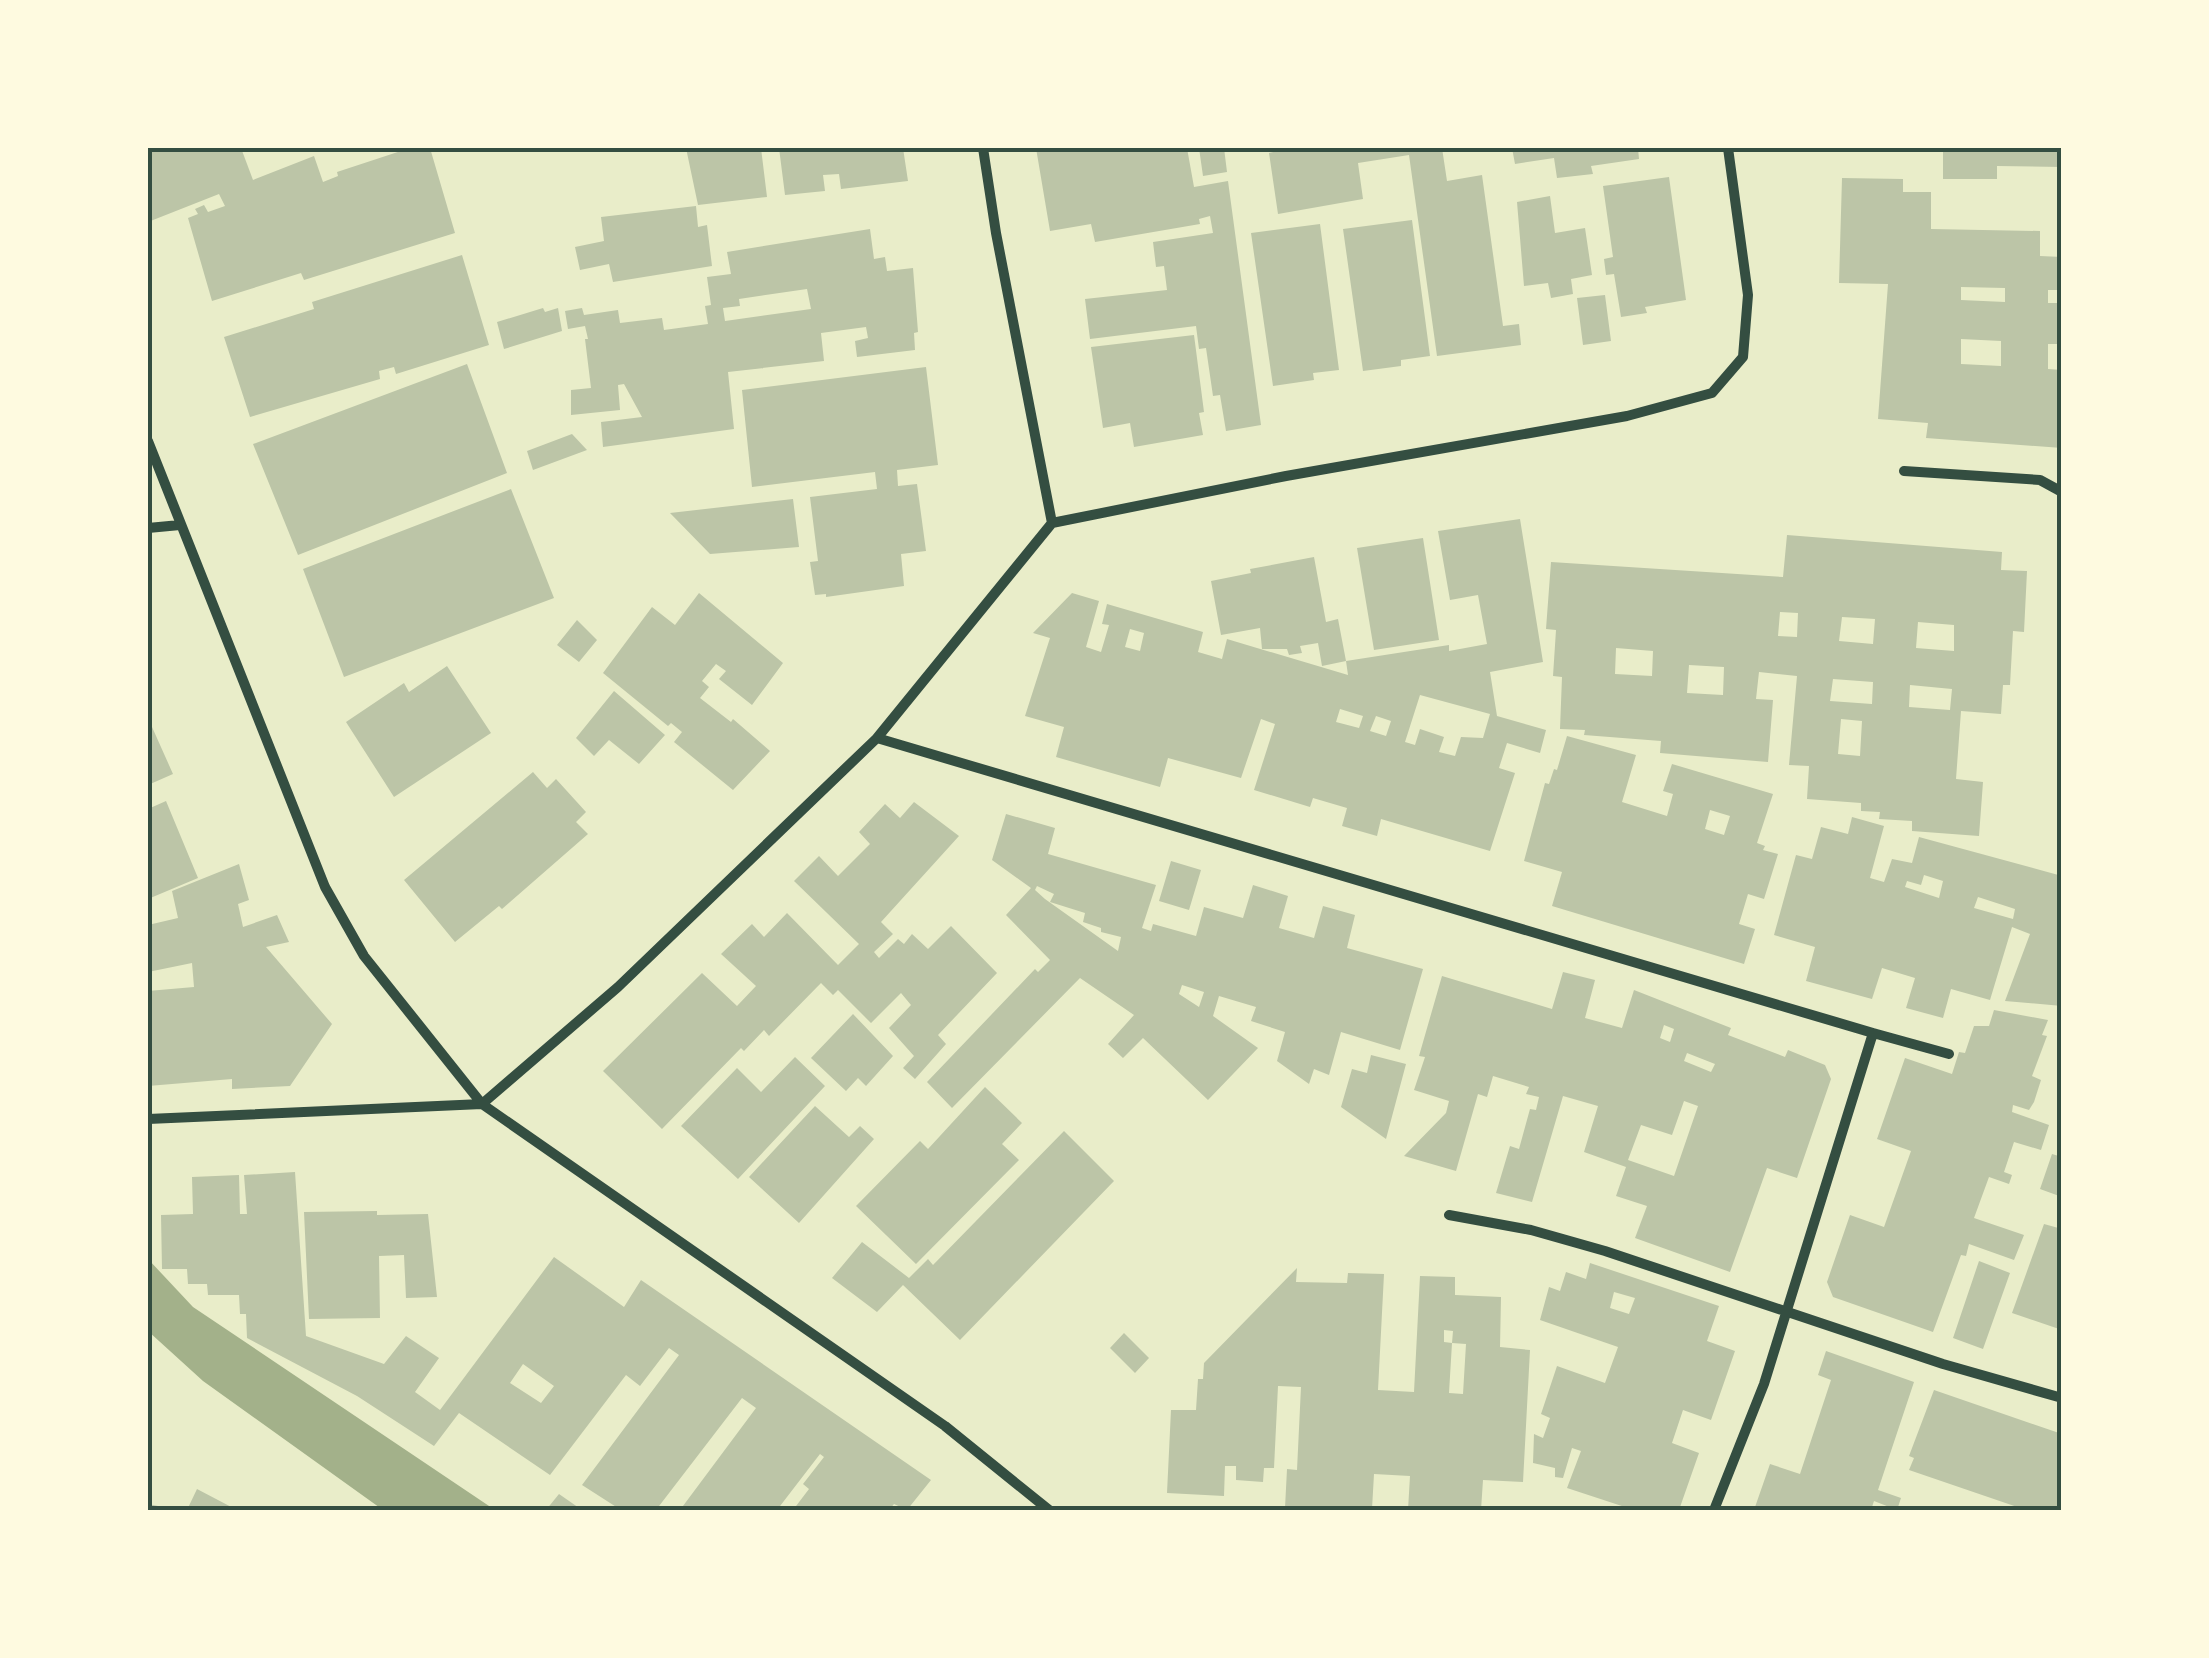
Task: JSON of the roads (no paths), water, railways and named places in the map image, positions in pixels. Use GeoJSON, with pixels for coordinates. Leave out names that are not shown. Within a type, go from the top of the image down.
{"type":"FeatureCollection","features":[{"type":"Feature","properties":{"kind":"street"},"geometry":{"type":"LineString","coordinates":[[983,148],[1052,523]]}},
{"type":"Feature","properties":{"kind":"street"},"geometry":{"type":"LineString","coordinates":[[148,1120],[482,1104],[618,987],[877,738],[1052,523],[1286,476],[1627,416],[1712,393],[1742,357],[1748,295],[1728,148]]}},
{"type":"Feature","properties":{"kind":"street"},"geometry":{"type":"LineString","coordinates":[[148,441],[325,887],[364,956],[482,1104],[946,1426],[1048,1510]]}},
{"type":"Feature","properties":{"kind":"street"},"geometry":{"type":"LineString","coordinates":[[1904,471],[2040,480],[2062,492]]}},
{"type":"Feature","properties":{"kind":"street"},"geometry":{"type":"LineString","coordinates":[[148,528],[180,525]]}},
{"type":"Feature","properties":{"kind":"street"},"geometry":{"type":"LineString","coordinates":[[877,738],[1949,1054]]}},
{"type":"Feature","properties":{"kind":"street"},"geometry":{"type":"LineString","coordinates":[[1714,1510],[1764,1384],[1874,1033]]}},
{"type":"Feature","properties":{"kind":"street"},"geometry":{"type":"LineString","coordinates":[[1450,1215],[1532,1230],[1944,1364],[2062,1398]]}}]}
